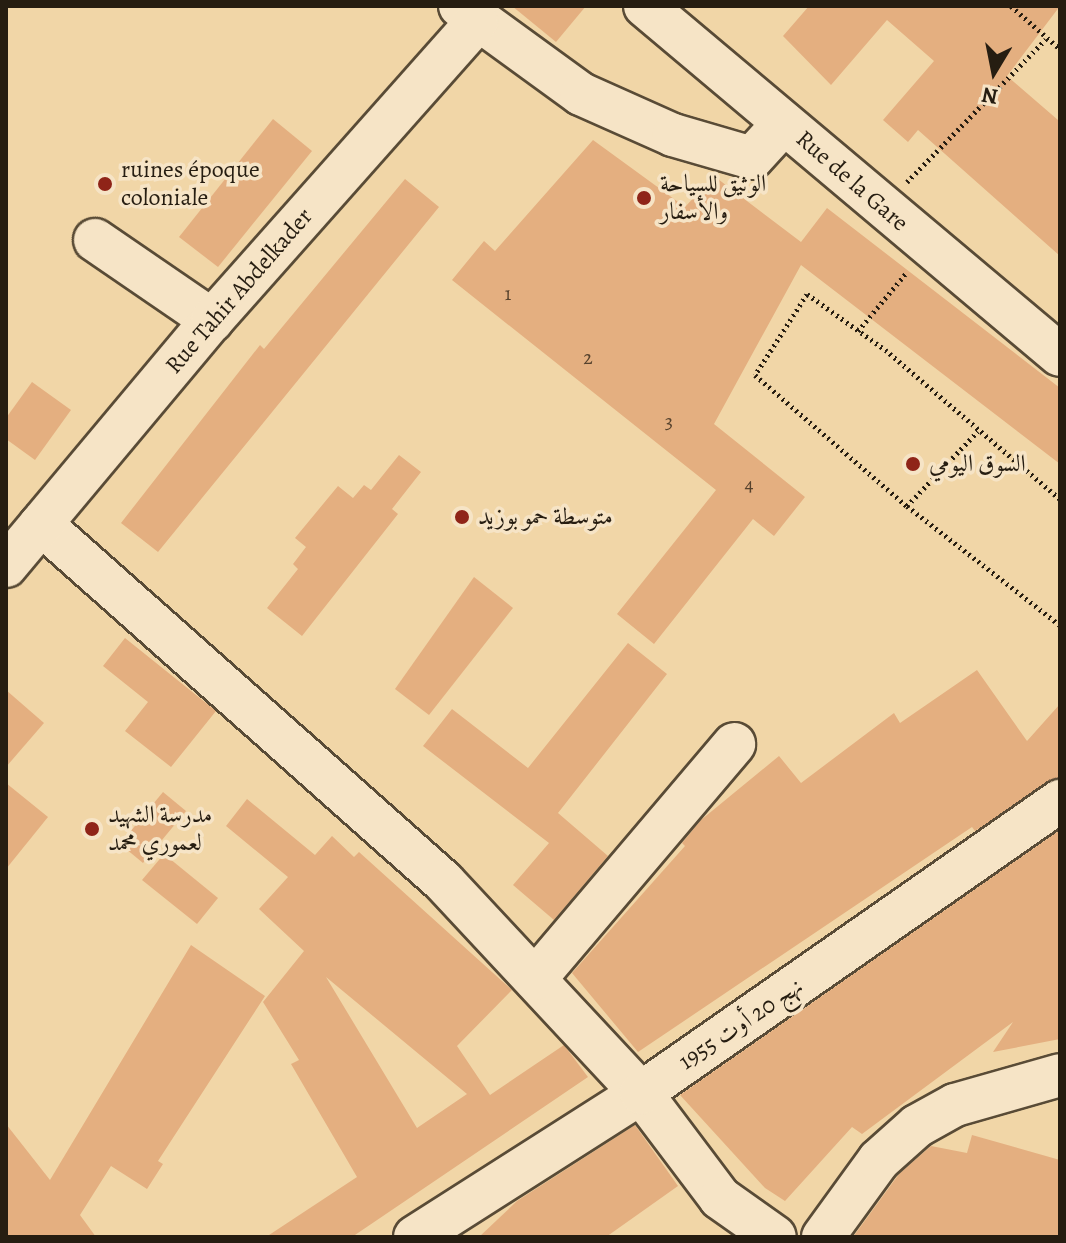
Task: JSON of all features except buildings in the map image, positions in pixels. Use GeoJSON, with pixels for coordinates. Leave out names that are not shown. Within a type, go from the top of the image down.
{"type":"FeatureCollection","features":[{"type":"Feature","properties":{"kind":"street","name":"Rue de la Gare"},"geometry":{"type":"LineString","coordinates":[[645,6],[882,209],[1060,355]]}},
{"type":"Feature","properties":{"kind":"street"},"geometry":{"type":"LineString","coordinates":[[468,14],[581,94],[673,135],[752,158],[784,123]]}},
{"type":"Feature","properties":{"kind":"street","name":"Rue Tahir Abdelkader"},"geometry":{"type":"LineString","coordinates":[[6,566],[468,14]]}},
{"type":"Feature","properties":{"kind":"street"},"geometry":{"type":"LineString","coordinates":[[95,240],[212,320]]}},
{"type":"Feature","properties":{"kind":"street"},"geometry":{"type":"LineString","coordinates":[[41,524],[443,881],[641,1093],[720,1198],[763,1234]]}},
{"type":"Feature","properties":{"kind":"street"},"geometry":{"type":"LineString","coordinates":[[535,979],[734,744]]}},
{"type":"Feature","properties":{"kind":"street","name":"نهج 20 أوت 1955"},"geometry":{"type":"LineString","coordinates":[[415,1237],[641,1093],[1060,801]]}},
{"type":"Feature","properties":{"kind":"street"},"geometry":{"type":"LineString","coordinates":[[823,1237],[879,1160],[917,1126],[955,1105],[1060,1075]]}},
{"type":"Feature","properties":{"kind":"path"},"geometry":{"type":"LineString","coordinates":[[1011,6],[1060,49]]}},
{"type":"Feature","properties":{"kind":"path"},"geometry":{"type":"LineString","coordinates":[[882,209],[1046,39]]}},
{"type":"Feature","properties":{"kind":"path"},"geometry":{"type":"LineString","coordinates":[[858,331],[928,247]]}},
{"type":"Feature","properties":{"kind":"path"},"geometry":{"type":"LineString","coordinates":[[1060,499],[858,331],[807,294],[755,375],[907,506],[1060,625]]}},
{"type":"Feature","properties":{"kind":"path"},"geometry":{"type":"LineString","coordinates":[[907,506],[978,431]]}},
{"type":"Feature","properties":{"kind":"place","name":"ruines époque coloniale"},"geometry":{"type":"Point","coordinates":[105,184]}},
{"type":"Feature","properties":{"kind":"place","name":"الوثيق للسياحة والأسفار"},"geometry":{"type":"Point","coordinates":[644,198]}},
{"type":"Feature","properties":{"kind":"place","name":"السوق اليومي"},"geometry":{"type":"Point","coordinates":[913,464]}},
{"type":"Feature","properties":{"kind":"place","name":"متوسطة حمو بوزيد"},"geometry":{"type":"Point","coordinates":[462,517]}},
{"type":"Feature","properties":{"kind":"place","name":"مدرسة الشهيد لعموري محمد"},"geometry":{"type":"Point","coordinates":[92,829]}}]}
